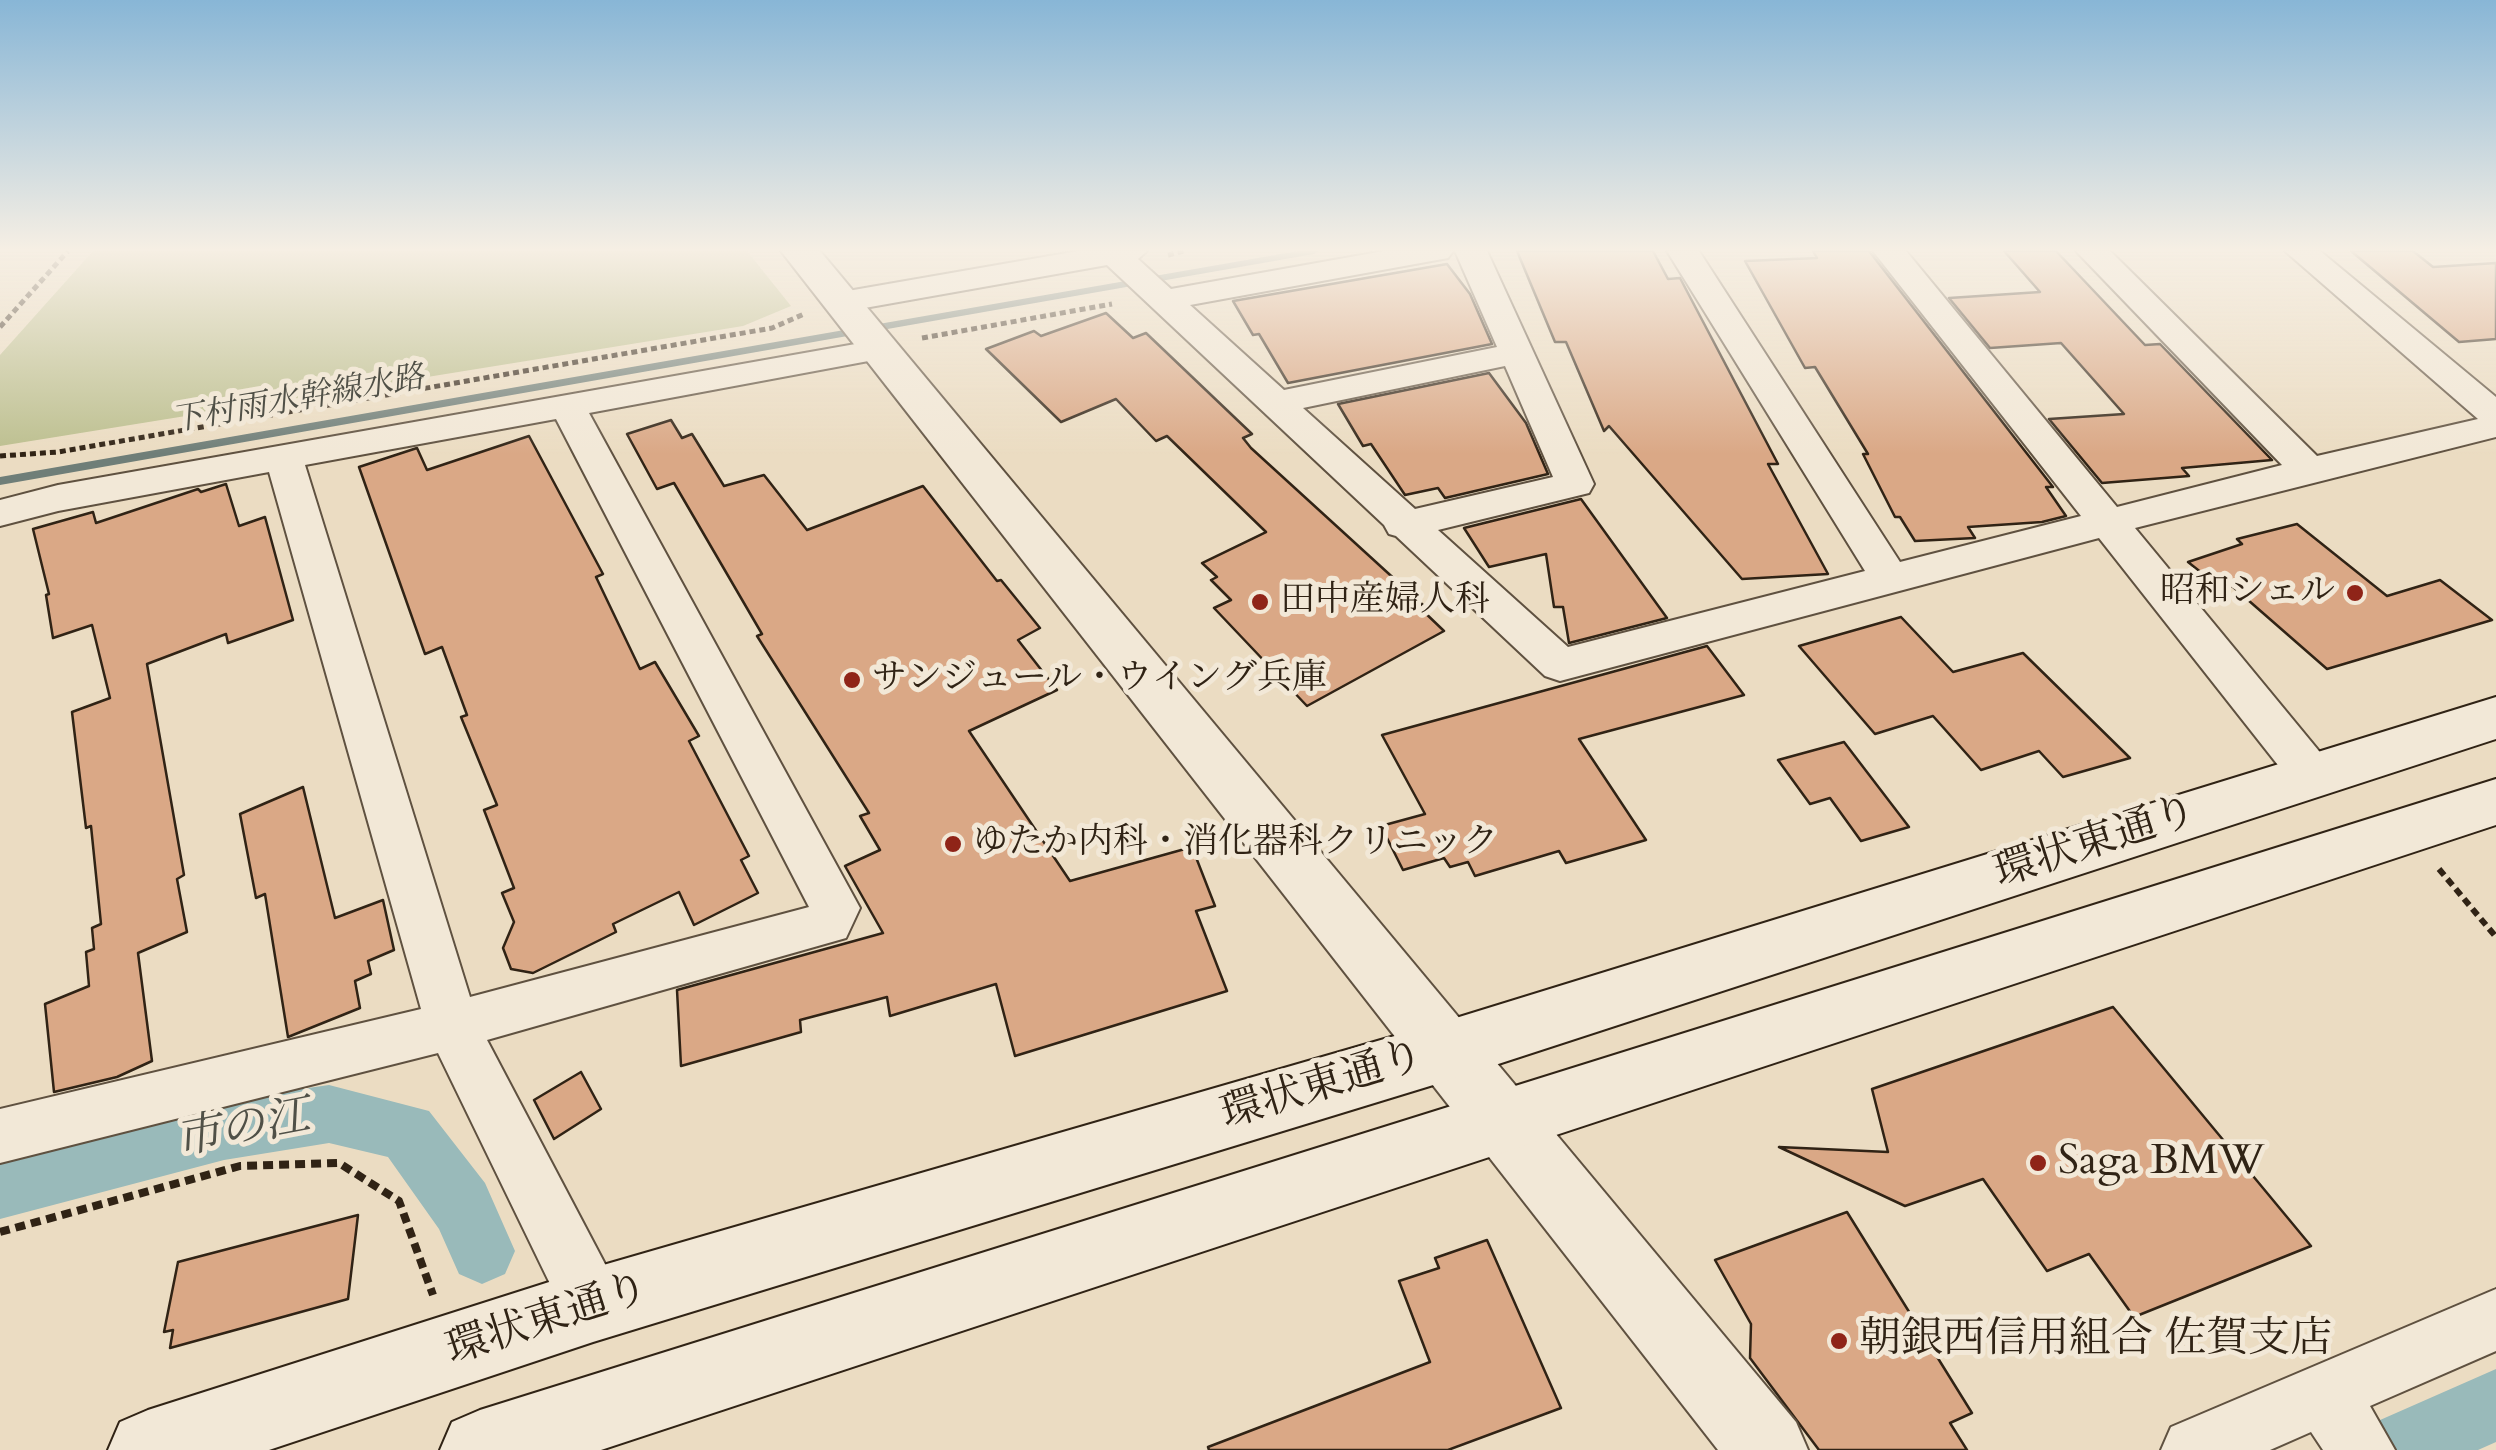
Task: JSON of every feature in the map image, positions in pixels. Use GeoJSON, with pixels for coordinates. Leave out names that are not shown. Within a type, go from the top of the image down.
{"type":"FeatureCollection","features":[{"type":"Feature","properties":{"kind":"main road"},"geometry":{"type":"LineString","coordinates":[[854,319],[1768,1450]]}},
{"type":"Feature","properties":{"kind":"main road","name":"環状東通り"},"geometry":{"type":"LineString","coordinates":[[148,1450],[594,1305],[1443,1052],[2496,718]]}},
{"type":"Feature","properties":{"kind":"main road"},"geometry":{"type":"LineString","coordinates":[[480,1450],[2496,802]]}},
{"type":"Feature","properties":{"kind":"street"},"geometry":{"type":"LineString","coordinates":[[0,513],[58,498],[567,406],[891,319]]}},
{"type":"Feature","properties":{"kind":"street"},"geometry":{"type":"LineString","coordinates":[[1184,319],[1560,666],[2309,470],[2496,426]]}},
{"type":"Feature","properties":{"kind":"street"},"geometry":{"type":"LineString","coordinates":[[1404,525],[1575,484],[1501,319]]}},
{"type":"Feature","properties":{"kind":"street"},"geometry":{"type":"LineString","coordinates":[[1726,319],[1890,579]]}},
{"type":"Feature","properties":{"kind":"street"},"geometry":{"type":"LineString","coordinates":[[1944,319],[2312,774]]}},
{"type":"Feature","properties":{"kind":"street"},"geometry":{"type":"LineString","coordinates":[[2159,319],[2309,470]]}},
{"type":"Feature","properties":{"kind":"street"},"geometry":{"type":"LineString","coordinates":[[2381,319],[2496,416]]}},
{"type":"Feature","properties":{"kind":"street"},"geometry":{"type":"LineString","coordinates":[[1274,403],[1516,353]]}},
{"type":"Feature","properties":{"kind":"street"},"geometry":{"type":"LineString","coordinates":[[0,1136],[452,1026],[828,922],[835,908],[567,406]]}},
{"type":"Feature","properties":{"kind":"street"},"geometry":{"type":"LineString","coordinates":[[284,457],[452,1026],[594,1305]]}},
{"type":"Feature","properties":{"kind":"street"},"geometry":{"type":"LineString","coordinates":[[2194,1450],[2496,1320]]}},
{"type":"Feature","properties":{"kind":"street"},"geometry":{"type":"LineString","coordinates":[[2324,1396],[2362,1450]]}},
{"type":"Feature","properties":{"kind":"path"},"geometry":{"type":"LineString","coordinates":[[0,456],[58,452],[772,328],[861,327],[947,319]]}},
{"type":"Feature","properties":{"kind":"path"},"geometry":{"type":"LineString","coordinates":[[2438,868],[2496,937]]}},
{"type":"Feature","properties":{"kind":"path"},"geometry":{"type":"LineString","coordinates":[[0,1232],[240,1166],[339,1163],[399,1201],[434,1296]]}},
{"type":"Feature","properties":{"kind":"green space"},"geometry":{"type":"Polygon","coordinates":[[[32,319],[761,319],[743,326],[0,446],[0,355],[32,319]]]}},
{"type":"Feature","properties":{"kind":"building"},"geometry":{"type":"Polygon","coordinates":[[[1090,319],[1112,319],[1133,338],[1146,333],[1252,434],[1243,438],[1251,448],[1423,605],[1419,607],[1444,631],[1307,706],[1214,608],[1231,600],[1211,580],[1217,577],[1202,563],[1266,532],[1167,436],[1156,441],[1116,399],[1061,422],[986,349],[1034,331],[1041,336],[1090,319]]]}},
{"type":"Feature","properties":{"kind":"building"},"geometry":{"type":"Polygon","coordinates":[[[1243,319],[1481,319],[1492,344],[1288,383],[1259,334],[1253,335],[1243,319]]]}},
{"type":"Feature","properties":{"kind":"building"},"geometry":{"type":"Polygon","coordinates":[[[1545,319],[1701,319],[1778,464],[1768,464],[1828,574],[1742,579],[1609,426],[1604,431],[1566,342],[1555,342],[1545,319]]]}},
{"type":"Feature","properties":{"kind":"building"},"geometry":{"type":"Polygon","coordinates":[[[1777,319],[1922,319],[2053,487],[2046,487],[2066,516],[2042,522],[1968,527],[1975,538],[1915,541],[1900,517],[1895,517],[1863,454],[1868,454],[1815,367],[1805,368],[1777,319]]]}},
{"type":"Feature","properties":{"kind":"building"},"geometry":{"type":"Polygon","coordinates":[[[1966,319],[2120,319],[2145,345],[2160,344],[2272,460],[2182,468],[2189,476],[2102,483],[2049,419],[2124,414],[2061,343],[1990,348],[1966,319]]]}},
{"type":"Feature","properties":{"kind":"building"},"geometry":{"type":"Polygon","coordinates":[[[2431,319],[2496,319],[2496,339],[2459,342],[2431,319]]]}},
{"type":"Feature","properties":{"kind":"building"},"geometry":{"type":"Polygon","coordinates":[[[1489,373],[1526,423],[1548,474],[1445,498],[1438,488],[1405,495],[1371,444],[1363,446],[1338,404],[1489,373]]]}},
{"type":"Feature","properties":{"kind":"building"},"geometry":{"type":"Polygon","coordinates":[[[671,420],[682,438],[692,434],[724,486],[764,475],[807,530],[923,486],[997,581],[1001,580],[1040,628],[1018,640],[1057,690],[969,731],[1070,881],[1192,847],[1215,906],[1196,911],[1227,991],[1015,1056],[996,984],[890,1016],[887,997],[800,1020],[801,1032],[681,1066],[677,990],[883,933],[845,866],[880,850],[860,816],[869,813],[757,636],[762,634],[674,483],[657,489],[627,434],[671,420]]]}},
{"type":"Feature","properties":{"kind":"building"},"geometry":{"type":"Polygon","coordinates":[[[529,436],[603,574],[596,577],[640,669],[655,662],[699,736],[689,741],[749,856],[741,860],[758,893],[694,925],[679,892],[613,924],[616,932],[533,973],[511,969],[503,948],[514,922],[502,893],[514,888],[484,810],[497,805],[461,717],[467,715],[442,647],[425,654],[359,467],[417,448],[427,470],[529,436]]]}},
{"type":"Feature","properties":{"kind":"building"},"geometry":{"type":"Polygon","coordinates":[[[226,484],[239,526],[265,517],[293,620],[228,643],[226,634],[147,664],[184,875],[177,879],[187,932],[138,953],[152,1061],[117,1077],[54,1092],[45,1004],[89,986],[86,952],[94,949],[92,928],[101,924],[91,826],[86,828],[72,712],[110,698],[92,625],[53,638],[46,595],[49,594],[33,529],[93,512],[96,523],[198,489],[201,492],[226,484]]]}},
{"type":"Feature","properties":{"kind":"building"},"geometry":{"type":"Polygon","coordinates":[[[1581,499],[1667,618],[1569,643],[1563,607],[1554,607],[1546,554],[1489,567],[1464,528],[1581,499]]]}},
{"type":"Feature","properties":{"kind":"building"},"geometry":{"type":"Polygon","coordinates":[[[2297,524],[2387,596],[2440,580],[2492,620],[2327,669],[2232,586],[2222,589],[2188,562],[2242,544],[2237,539],[2297,524]]]}},
{"type":"Feature","properties":{"kind":"building"},"geometry":{"type":"Polygon","coordinates":[[[1901,617],[1953,672],[2023,653],[2130,758],[2063,777],[2039,751],[1981,770],[1933,716],[1875,734],[1799,646],[1901,617]]]}},
{"type":"Feature","properties":{"kind":"building"},"geometry":{"type":"Polygon","coordinates":[[[1707,646],[1744,695],[1579,739],[1646,840],[1566,863],[1559,851],[1475,876],[1468,862],[1450,867],[1444,858],[1403,870],[1381,826],[1425,814],[1382,735],[1707,646]]]}},
{"type":"Feature","properties":{"kind":"building"},"geometry":{"type":"Polygon","coordinates":[[[1844,742],[1909,827],[1861,841],[1830,798],[1810,804],[1778,760],[1844,742]]]}},
{"type":"Feature","properties":{"kind":"building"},"geometry":{"type":"Polygon","coordinates":[[[303,787],[335,918],[383,900],[394,950],[368,961],[371,974],[355,981],[360,1008],[288,1037],[265,894],[256,898],[240,814],[303,787]]]}},
{"type":"Feature","properties":{"kind":"building","name":"Saga BMW"},"geometry":{"type":"Polygon","coordinates":[[[2113,1007],[2311,1246],[2134,1317],[2089,1254],[2047,1271],[1983,1179],[1905,1206],[1779,1147],[1888,1152],[1872,1089],[2113,1007]]]}},
{"type":"Feature","properties":{"kind":"building"},"geometry":{"type":"Polygon","coordinates":[[[581,1072],[601,1109],[554,1139],[534,1100],[581,1072]]]}},
{"type":"Feature","properties":{"kind":"building","name":"朝銀西信用組合 佐賀支店"},"geometry":{"type":"Polygon","coordinates":[[[1847,1212],[1972,1413],[1950,1423],[1967,1450],[1819,1450],[1750,1358],[1751,1324],[1715,1260],[1847,1212]]]}},
{"type":"Feature","properties":{"kind":"building"},"geometry":{"type":"Polygon","coordinates":[[[358,1215],[348,1299],[170,1348],[173,1330],[164,1332],[178,1262],[358,1215]]]}},
{"type":"Feature","properties":{"kind":"building"},"geometry":{"type":"Polygon","coordinates":[[[1487,1240],[1561,1408],[1448,1450],[1209,1450],[1208,1447],[1430,1362],[1399,1281],[1439,1268],[1435,1258],[1487,1240]]]}},
{"type":"Feature","properties":{"kind":"waterway","name":"下村雨水幹線水路"},"geometry":{"type":"LineString","coordinates":[[0,481],[927,319]]}},
{"type":"Feature","properties":{"kind":"waterway","name":"市の江"},"geometry":{"type":"LineString","coordinates":[[0,1188],[224,1130],[329,1114],[407,1132],[462,1206],[482,1251]]}},
{"type":"Feature","properties":{"kind":"waterway","name":"市の江"},"geometry":{"type":"LineString","coordinates":[[2397,1450],[2496,1405]]}},
{"type":"Feature","properties":{"kind":"place","name":"昭和シェル"},"geometry":{"type":"Point","coordinates":[2355,593]}},
{"type":"Feature","properties":{"kind":"place","name":"田中産婦人科"},"geometry":{"type":"Point","coordinates":[1260,602]}},
{"type":"Feature","properties":{"kind":"place","name":"サンジュール・ウイング兵庫"},"geometry":{"type":"Point","coordinates":[852,680]}},
{"type":"Feature","properties":{"kind":"place","name":"ゆたか内科・消化器科クリニック"},"geometry":{"type":"Point","coordinates":[953,844]}},
{"type":"Feature","properties":{"kind":"place","name":"Saga BMW"},"geometry":{"type":"Point","coordinates":[2038,1163]}},
{"type":"Feature","properties":{"kind":"place","name":"朝銀西信用組合 佐賀支店"},"geometry":{"type":"Point","coordinates":[1839,1341]}}]}
